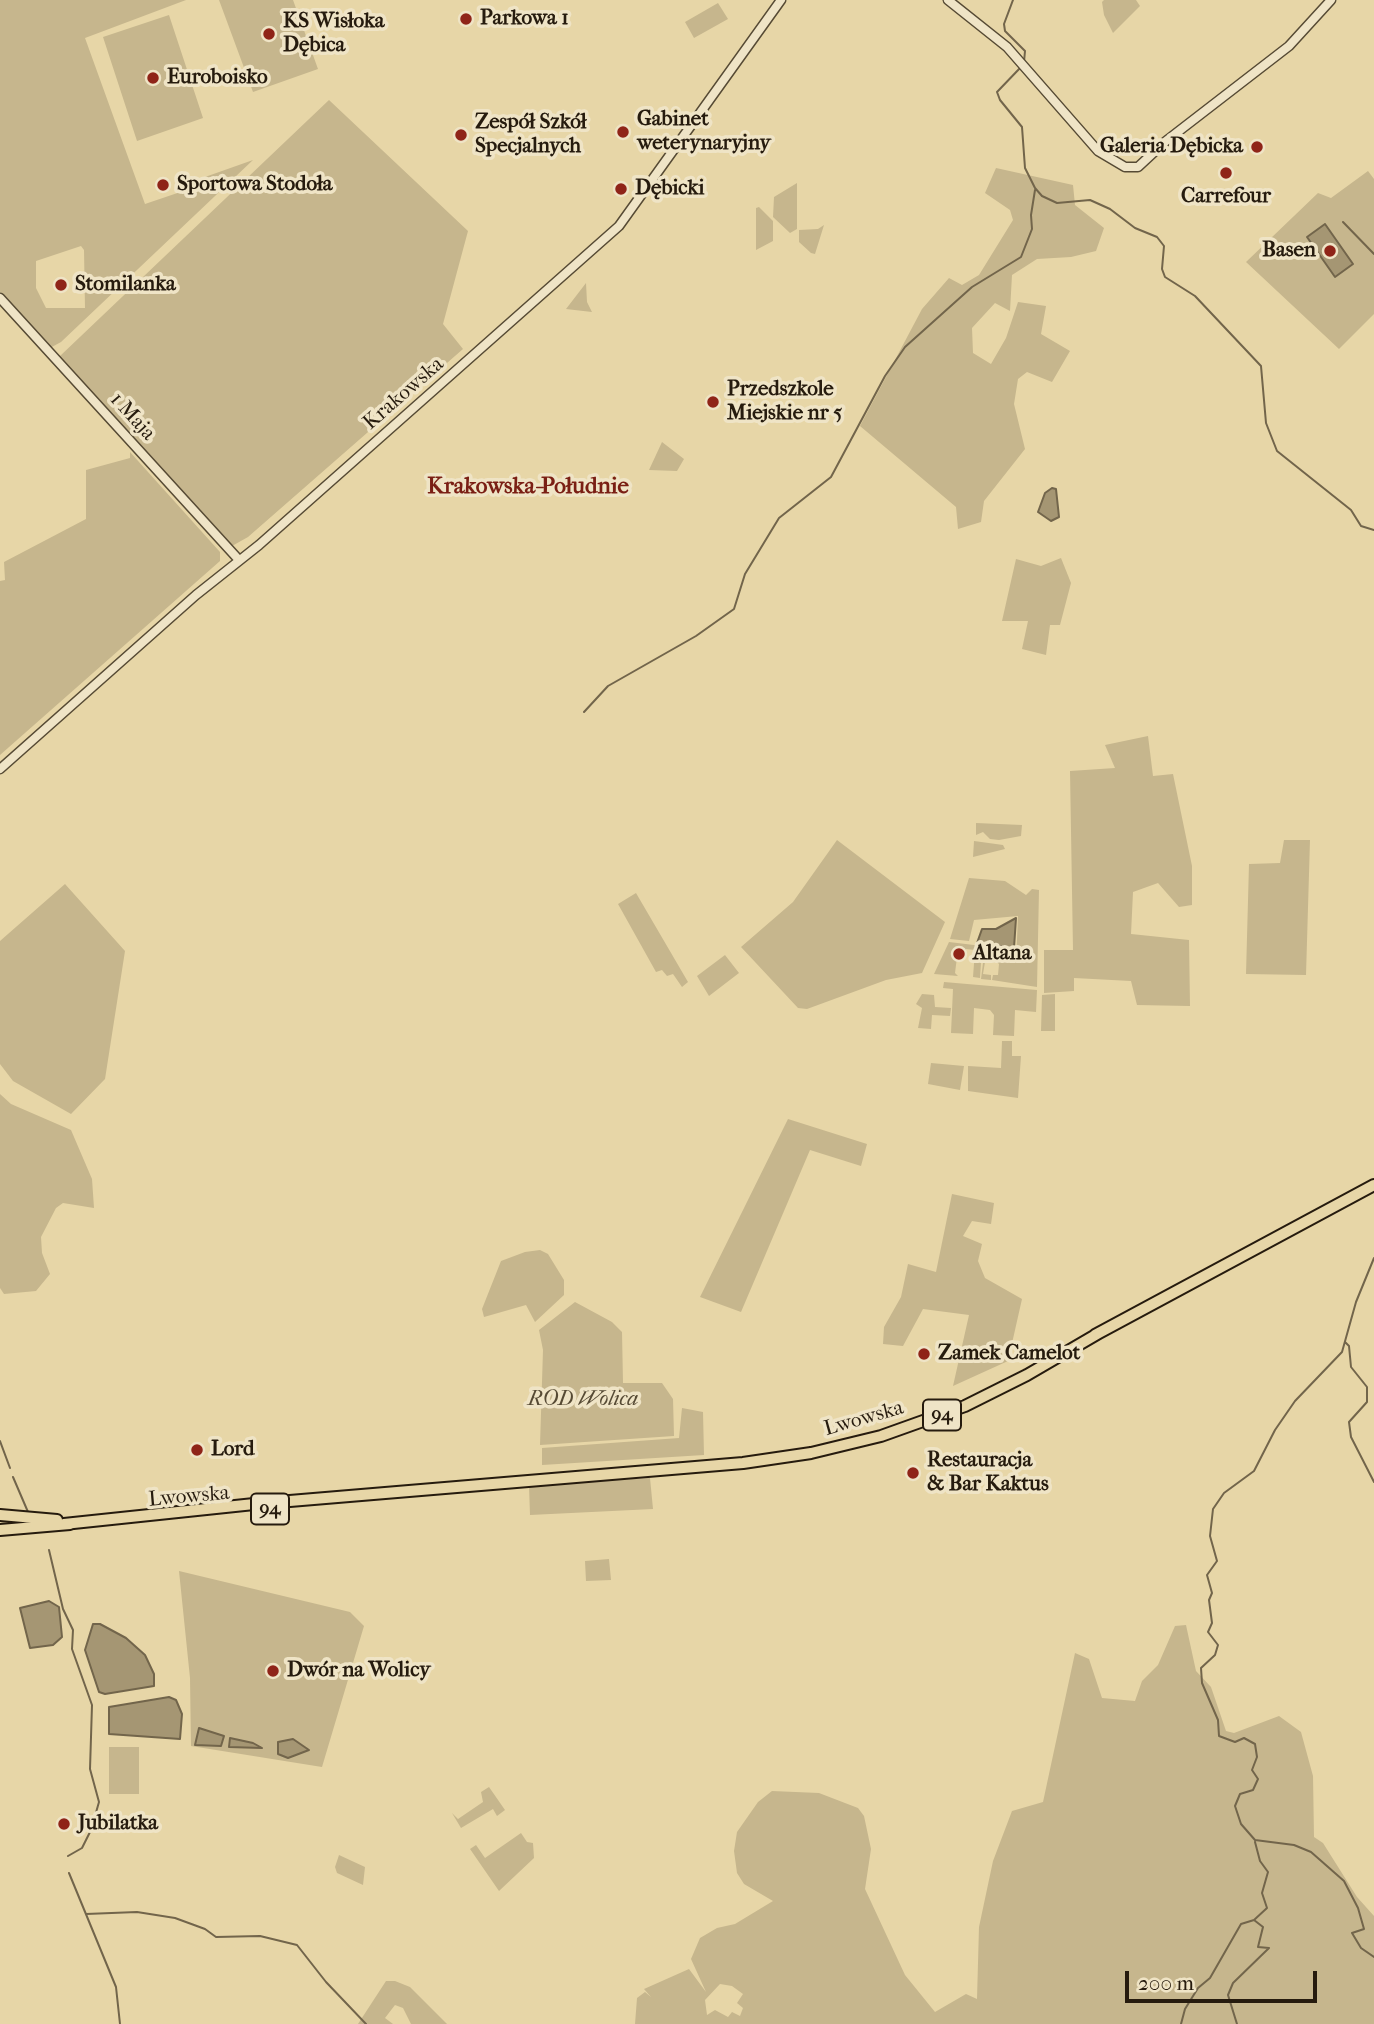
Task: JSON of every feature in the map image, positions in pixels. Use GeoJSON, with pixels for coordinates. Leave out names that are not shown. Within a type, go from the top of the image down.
{"type":"FeatureCollection","features":[{"type":"Feature","properties":{"kind":"main road","name":"Lwowska"},"geometry":{"type":"LineString","coordinates":[[1230,1261],[1374,1178]]}},
{"type":"Feature","properties":{"kind":"main road","name":"Lwowska"},"geometry":{"type":"LineString","coordinates":[[0,1530],[181,1517],[358,1497],[771,1460],[838,1448],[929,1420],[1001,1389],[1230,1261],[1374,1185]]}},
{"type":"Feature","properties":{"kind":"main road","name":"Lwowska"},"geometry":{"type":"LineString","coordinates":[[64,1524],[308,1499],[358,1497]]}},
{"type":"Feature","properties":{"kind":"main road"},"geometry":{"type":"LineString","coordinates":[[0,1516],[89,1520]]}},
{"type":"Feature","properties":{"kind":"street","name":"Krakowska"},"geometry":{"type":"LineString","coordinates":[[0,769],[619,226],[780,0]]}},
{"type":"Feature","properties":{"kind":"street"},"geometry":{"type":"LineString","coordinates":[[948,0],[1022,64],[1098,151],[1125,167],[1138,167],[1166,141],[1289,46],[1331,0]]}},
{"type":"Feature","properties":{"kind":"street","name":"1 Maja"},"geometry":{"type":"LineString","coordinates":[[0,298],[239,560]]}},
{"type":"Feature","properties":{"kind":"green space"},"geometry":{"type":"Polygon","coordinates":[[[0,0],[186,0],[85,38],[145,204],[207,183],[205,177],[253,160],[61,342],[50,348],[0,292],[0,0]],[[81,246],[36,261],[36,288],[46,308],[85,308],[84,250],[81,246]]]}},
{"type":"Feature","properties":{"kind":"green space","name":"KS Wisłoka Dębica"},"geometry":{"type":"Polygon","coordinates":[[[219,0],[293,0],[318,69],[253,92],[219,0]]]}},
{"type":"Feature","properties":{"kind":"green space"},"geometry":{"type":"Polygon","coordinates":[[[1104,0],[1136,0],[1140,6],[1113,33],[1104,15],[1104,0]]]}},
{"type":"Feature","properties":{"kind":"green space"},"geometry":{"type":"Polygon","coordinates":[[[718,3],[728,19],[694,38],[685,22],[718,3]]]}},
{"type":"Feature","properties":{"kind":"green space","name":"Euroboisko"},"geometry":{"type":"Polygon","coordinates":[[[169,15],[203,118],[137,141],[103,37],[169,15]]]}},
{"type":"Feature","properties":{"kind":"green space"},"geometry":{"type":"Polygon","coordinates":[[[329,100],[468,231],[443,324],[463,349],[248,537],[232,546],[60,356],[329,100]]]}},
{"type":"Feature","properties":{"kind":"green space"},"geometry":{"type":"Polygon","coordinates":[[[996,168],[1073,185],[1075,205],[1104,228],[1096,251],[1071,257],[1037,259],[1012,275],[1010,311],[995,303],[972,328],[973,353],[991,364],[1006,338],[1018,302],[1046,306],[1041,334],[1070,351],[1052,382],[1027,372],[1018,379],[1014,404],[1025,449],[984,501],[981,522],[958,529],[956,507],[860,426],[922,309],[949,278],[962,285],[979,275],[1013,220],[1010,210],[985,193],[996,168]]]}},
{"type":"Feature","properties":{"kind":"green space"},"geometry":{"type":"Polygon","coordinates":[[[1368,171],[1374,179],[1374,314],[1339,349],[1246,262],[1318,193],[1331,198],[1368,171]]]}},
{"type":"Feature","properties":{"kind":"green space"},"geometry":{"type":"Polygon","coordinates":[[[797,183],[797,229],[790,233],[773,217],[774,197],[797,183]]]}},
{"type":"Feature","properties":{"kind":"green space"},"geometry":{"type":"Polygon","coordinates":[[[759,207],[773,221],[773,241],[756,250],[756,208],[759,207]]]}},
{"type":"Feature","properties":{"kind":"green space"},"geometry":{"type":"Polygon","coordinates":[[[824,225],[815,254],[811,253],[799,242],[799,230],[818,229],[824,225]]]}},
{"type":"Feature","properties":{"kind":"green space"},"geometry":{"type":"Polygon","coordinates":[[[586,283],[587,302],[592,312],[566,309],[586,283]]]}},
{"type":"Feature","properties":{"kind":"green space"},"geometry":{"type":"Polygon","coordinates":[[[662,442],[684,459],[677,471],[649,470],[662,442]]]}},
{"type":"Feature","properties":{"kind":"green space"},"geometry":{"type":"Polygon","coordinates":[[[130,452],[220,552],[220,561],[0,755],[0,581],[5,580],[4,562],[86,519],[86,470],[130,458],[130,452]]]}},
{"type":"Feature","properties":{"kind":"green space"},"geometry":{"type":"Polygon","coordinates":[[[1061,558],[1071,583],[1060,625],[1050,625],[1046,655],[1022,649],[1028,621],[1002,621],[1016,559],[1041,566],[1061,558]]]}},
{"type":"Feature","properties":{"kind":"green space"},"geometry":{"type":"Polygon","coordinates":[[[1148,736],[1153,776],[1173,774],[1192,866],[1192,905],[1179,907],[1158,883],[1133,892],[1131,934],[1189,940],[1190,1006],[1137,1005],[1131,981],[1074,978],[1074,991],[1044,993],[1044,950],[1073,950],[1070,771],[1115,768],[1105,745],[1148,736]]]}},
{"type":"Feature","properties":{"kind":"green space"},"geometry":{"type":"Polygon","coordinates":[[[976,823],[1022,825],[1021,836],[999,840],[990,839],[983,832],[976,835],[976,823]]]}},
{"type":"Feature","properties":{"kind":"green space"},"geometry":{"type":"Polygon","coordinates":[[[837,840],[945,922],[922,973],[886,980],[807,1009],[798,1008],[741,947],[793,902],[837,840]]]}},
{"type":"Feature","properties":{"kind":"green space"},"geometry":{"type":"Polygon","coordinates":[[[1284,840],[1310,840],[1306,975],[1246,974],[1249,864],[1280,863],[1284,840]]]}},
{"type":"Feature","properties":{"kind":"green space"},"geometry":{"type":"Polygon","coordinates":[[[974,841],[1003,845],[1005,849],[973,857],[974,841]]]}},
{"type":"Feature","properties":{"kind":"green space"},"geometry":{"type":"Polygon","coordinates":[[[969,878],[1005,881],[1026,895],[1032,889],[1039,890],[1037,987],[992,980],[993,975],[998,975],[999,964],[995,960],[985,962],[983,974],[991,975],[991,980],[981,979],[985,947],[1015,950],[1016,962],[1018,916],[974,920],[969,941],[950,939],[969,878]]]}},
{"type":"Feature","properties":{"kind":"green space"},"geometry":{"type":"Polygon","coordinates":[[[65,884],[125,951],[105,1079],[71,1114],[13,1081],[0,1064],[0,941],[65,884]]]}},
{"type":"Feature","properties":{"kind":"green space"},"geometry":{"type":"Polygon","coordinates":[[[636,893],[688,982],[682,987],[673,974],[667,976],[662,970],[656,972],[618,904],[636,893]]]}},
{"type":"Feature","properties":{"kind":"green space"},"geometry":{"type":"Polygon","coordinates":[[[949,942],[982,946],[980,978],[973,977],[975,950],[966,949],[965,957],[957,957],[955,973],[958,976],[934,974],[949,942]]]}},
{"type":"Feature","properties":{"kind":"green space"},"geometry":{"type":"Polygon","coordinates":[[[725,955],[739,973],[709,996],[697,976],[725,955]]]}},
{"type":"Feature","properties":{"kind":"green space"},"geometry":{"type":"Polygon","coordinates":[[[944,982],[1037,990],[1036,1012],[1015,1010],[1014,1036],[993,1035],[994,1015],[990,1010],[974,1008],[973,1034],[951,1033],[953,989],[943,988],[944,982]]]}},
{"type":"Feature","properties":{"kind":"green space"},"geometry":{"type":"Polygon","coordinates":[[[922,994],[934,995],[935,1007],[951,1008],[950,1016],[932,1015],[931,1029],[918,1028],[922,1008],[916,1004],[922,994]]]}},
{"type":"Feature","properties":{"kind":"green space"},"geometry":{"type":"Polygon","coordinates":[[[1055,994],[1055,1031],[1041,1031],[1042,995],[1055,994]]]}},
{"type":"Feature","properties":{"kind":"green space"},"geometry":{"type":"Polygon","coordinates":[[[1002,1041],[1012,1041],[1012,1056],[1021,1056],[1018,1098],[968,1091],[968,1066],[1001,1068],[1002,1041]]]}},
{"type":"Feature","properties":{"kind":"green space"},"geometry":{"type":"Polygon","coordinates":[[[931,1063],[964,1066],[960,1090],[928,1084],[931,1063]]]}},
{"type":"Feature","properties":{"kind":"green space"},"geometry":{"type":"Polygon","coordinates":[[[0,1094],[11,1104],[71,1130],[92,1179],[94,1208],[63,1203],[56,1208],[41,1237],[42,1253],[50,1274],[36,1291],[4,1294],[0,1288],[0,1094]]]}},
{"type":"Feature","properties":{"kind":"green space"},"geometry":{"type":"Polygon","coordinates":[[[788,1119],[867,1144],[861,1166],[810,1150],[741,1312],[700,1297],[788,1119]]]}},
{"type":"Feature","properties":{"kind":"green space"},"geometry":{"type":"Polygon","coordinates":[[[952,1194],[994,1203],[991,1224],[972,1221],[963,1236],[982,1244],[978,1261],[985,1278],[1022,1299],[1008,1361],[953,1386],[969,1315],[923,1309],[903,1346],[883,1344],[884,1327],[901,1297],[908,1264],[936,1272],[952,1194]]]}},
{"type":"Feature","properties":{"kind":"green space"},"geometry":{"type":"Polygon","coordinates":[[[540,1250],[548,1254],[564,1280],[564,1295],[535,1322],[526,1305],[484,1317],[482,1309],[501,1261],[525,1252],[540,1250]]]}},
{"type":"Feature","properties":{"kind":"green space","name":"ROD Wolica"},"geometry":{"type":"Polygon","coordinates":[[[575,1302],[612,1322],[622,1332],[623,1383],[662,1383],[673,1399],[674,1436],[540,1445],[543,1350],[539,1330],[575,1302]]]}},
{"type":"Feature","properties":{"kind":"green space"},"geometry":{"type":"Polygon","coordinates":[[[682,1408],[703,1412],[704,1455],[542,1465],[542,1448],[679,1438],[682,1408]]]}},
{"type":"Feature","properties":{"kind":"green space"},"geometry":{"type":"Polygon","coordinates":[[[650,1478],[653,1509],[530,1515],[529,1485],[650,1478]]]}},
{"type":"Feature","properties":{"kind":"green space"},"geometry":{"type":"Polygon","coordinates":[[[609,1559],[611,1580],[586,1581],[585,1561],[609,1559]]]}},
{"type":"Feature","properties":{"kind":"green space"},"geometry":{"type":"Polygon","coordinates":[[[179,1571],[350,1612],[364,1626],[322,1767],[191,1746],[190,1678],[179,1571]]]}},
{"type":"Feature","properties":{"kind":"green space"},"geometry":{"type":"Polygon","coordinates":[[[1186,1625],[1196,1671],[1211,1687],[1226,1731],[1234,1733],[1279,1716],[1301,1732],[1313,1776],[1314,1837],[1323,1843],[1357,1897],[1374,1916],[1374,2024],[635,2024],[637,1998],[645,1992],[651,1997],[644,1989],[689,1969],[706,1992],[691,1959],[700,1938],[717,1928],[735,1924],[773,1901],[744,1884],[737,1873],[734,1851],[737,1832],[758,1802],[772,1791],[819,1793],[858,1808],[864,1816],[871,1849],[865,1889],[905,1975],[935,2012],[966,1994],[977,1999],[979,1927],[993,1861],[1012,1811],[1043,1802],[1075,1653],[1089,1659],[1102,1698],[1135,1701],[1142,1681],[1158,1665],[1175,1626],[1186,1625]],[[720,1984],[705,2000],[707,2015],[715,2010],[728,2017],[732,2012],[740,2016],[743,2008],[737,2003],[743,1994],[732,1986],[720,1984]]]}},
{"type":"Feature","properties":{"kind":"green space"},"geometry":{"type":"Polygon","coordinates":[[[109,1747],[139,1747],[139,1794],[109,1794],[109,1747]]]}},
{"type":"Feature","properties":{"kind":"green space"},"geometry":{"type":"Polygon","coordinates":[[[489,1787],[505,1810],[497,1816],[493,1809],[461,1828],[452,1813],[458,1819],[483,1802],[481,1792],[489,1787]]]}},
{"type":"Feature","properties":{"kind":"green space"},"geometry":{"type":"Polygon","coordinates":[[[521,1833],[527,1842],[533,1843],[534,1858],[499,1891],[470,1849],[476,1845],[485,1858],[521,1833]]]}},
{"type":"Feature","properties":{"kind":"green space"},"geometry":{"type":"Polygon","coordinates":[[[339,1855],[365,1867],[363,1885],[337,1873],[335,1867],[339,1855]]]}},
{"type":"Feature","properties":{"kind":"green space"},"geometry":{"type":"Polygon","coordinates":[[[386,1981],[395,1981],[410,1987],[447,2024],[411,2024],[403,2008],[395,2005],[385,2018],[393,2024],[358,2024],[386,1981]]]}},
{"type":"Feature","properties":{"kind":"shaded area","name":"Basen"},"geometry":{"type":"Polygon","coordinates":[[[1325,224],[1353,264],[1335,277],[1307,237],[1325,224]]]}},
{"type":"Feature","properties":{"kind":"shaded area"},"geometry":{"type":"Polygon","coordinates":[[[1052,488],[1056,489],[1059,517],[1051,521],[1038,512],[1045,493],[1052,488]]]}},
{"type":"Feature","properties":{"kind":"shaded area"},"geometry":{"type":"Polygon","coordinates":[[[1016,918],[1014,948],[977,943],[982,929],[996,929],[1016,918]]]}},
{"type":"Feature","properties":{"kind":"shaded area"},"geometry":{"type":"Polygon","coordinates":[[[49,1601],[59,1607],[62,1637],[53,1645],[30,1648],[20,1608],[49,1601]]]}},
{"type":"Feature","properties":{"kind":"shaded area"},"geometry":{"type":"Polygon","coordinates":[[[93,1624],[100,1624],[126,1638],[145,1655],[154,1674],[154,1686],[105,1694],[99,1692],[85,1650],[93,1624]]]}},
{"type":"Feature","properties":{"kind":"shaded area"},"geometry":{"type":"Polygon","coordinates":[[[169,1697],[176,1700],[182,1714],[180,1739],[109,1734],[109,1707],[169,1697]]]}},
{"type":"Feature","properties":{"kind":"shaded area"},"geometry":{"type":"Polygon","coordinates":[[[199,1728],[224,1736],[221,1746],[195,1745],[199,1728]]]}},
{"type":"Feature","properties":{"kind":"shaded area"},"geometry":{"type":"Polygon","coordinates":[[[230,1738],[253,1743],[262,1748],[229,1747],[230,1738]]]}},
{"type":"Feature","properties":{"kind":"shaded area"},"geometry":{"type":"Polygon","coordinates":[[[293,1739],[309,1750],[288,1758],[278,1754],[278,1742],[293,1739]]]}},
{"type":"Feature","properties":{"kind":"waterway"},"geometry":{"type":"LineString","coordinates":[[1013,0],[1004,24],[1005,31],[1025,51],[1024,62]]}},
{"type":"Feature","properties":{"kind":"waterway"},"geometry":{"type":"LineString","coordinates":[[1021,67],[997,92],[1000,100],[1022,127],[1025,168],[1035,188],[1042,196],[1057,203],[1090,200],[1110,209],[1135,228],[1157,237],[1164,246],[1162,269],[1165,277],[1195,296],[1261,366],[1266,423],[1277,451],[1351,510],[1361,526],[1374,530]]}},
{"type":"Feature","properties":{"kind":"waterway"},"geometry":{"type":"LineString","coordinates":[[584,712],[608,686],[696,636],[734,609],[745,574],[779,518],[831,477],[885,376],[905,347],[972,287],[1021,257],[1032,229],[1035,190]]}},
{"type":"Feature","properties":{"kind":"waterway"},"geometry":{"type":"LineString","coordinates":[[1343,222],[1374,254]]}},
{"type":"Feature","properties":{"kind":"waterway"},"geometry":{"type":"LineString","coordinates":[[1374,1258],[1356,1302],[1342,1352],[1295,1401],[1275,1430],[1254,1471],[1224,1493],[1213,1509],[1210,1536],[1217,1561],[1207,1575],[1212,1593],[1209,1600],[1212,1623],[1208,1632],[1218,1645],[1215,1655],[1201,1668],[1202,1683],[1218,1720],[1219,1736],[1235,1742],[1244,1738],[1255,1744],[1257,1757],[1252,1770],[1258,1779],[1253,1790],[1240,1794],[1235,1806],[1241,1824],[1255,1840],[1294,1845],[1311,1852],[1344,1881],[1358,1908],[1364,1929],[1352,1933],[1361,1948],[1374,1957]]}},
{"type":"Feature","properties":{"kind":"waterway"},"geometry":{"type":"LineString","coordinates":[[1345,1342],[1349,1346],[1351,1367],[1367,1387],[1367,1402],[1349,1422],[1351,1437],[1374,1482]]}},
{"type":"Feature","properties":{"kind":"waterway"},"geometry":{"type":"LineString","coordinates":[[0,1441],[10,1468]]}},
{"type":"Feature","properties":{"kind":"waterway"},"geometry":{"type":"LineString","coordinates":[[13,1477],[28,1512]]}},
{"type":"Feature","properties":{"kind":"waterway"},"geometry":{"type":"LineString","coordinates":[[49,1550],[63,1609],[73,1630],[72,1649],[92,1705],[90,1769],[99,1802],[91,1830],[82,1848],[68,1856]]}},
{"type":"Feature","properties":{"kind":"waterway"},"geometry":{"type":"LineString","coordinates":[[1237,2024],[1228,1995],[1233,1983],[1269,1948],[1258,1947],[1263,1927],[1254,1920],[1267,1908],[1262,1893],[1268,1872],[1260,1861],[1255,1842]]}},
{"type":"Feature","properties":{"kind":"waterway"},"geometry":{"type":"LineString","coordinates":[[69,1873],[116,1987],[120,2024]]}},
{"type":"Feature","properties":{"kind":"waterway"},"geometry":{"type":"LineString","coordinates":[[86,1914],[137,1912],[175,1918],[205,1929],[216,1937],[260,1936],[297,1945],[326,1982],[366,2024]]}},
{"type":"Feature","properties":{"kind":"waterway"},"geometry":{"type":"LineString","coordinates":[[1181,2024],[1185,2009],[1198,1988],[1210,1978],[1241,1924],[1254,1920]]}},
{"type":"Feature","properties":{"kind":"place","name":"Parkowa 1"},"geometry":{"type":"Point","coordinates":[466,19]}},
{"type":"Feature","properties":{"kind":"place","name":"KS Wisłoka Dębica"},"geometry":{"type":"Point","coordinates":[269,34]}},
{"type":"Feature","properties":{"kind":"place","name":"Euroboisko"},"geometry":{"type":"Point","coordinates":[153,78]}},
{"type":"Feature","properties":{"kind":"place","name":"Gabinet weterynaryjny"},"geometry":{"type":"Point","coordinates":[623,132]}},
{"type":"Feature","properties":{"kind":"place","name":"Zespół Szkół Specjalnych"},"geometry":{"type":"Point","coordinates":[461,135]}},
{"type":"Feature","properties":{"kind":"place","name":"Galeria Dębicka"},"geometry":{"type":"Point","coordinates":[1257,147]}},
{"type":"Feature","properties":{"kind":"place","name":"Carrefour"},"geometry":{"type":"Point","coordinates":[1226,173]}},
{"type":"Feature","properties":{"kind":"place","name":"Sportowa Stodoła"},"geometry":{"type":"Point","coordinates":[163,185]}},
{"type":"Feature","properties":{"kind":"place","name":"Dębicki"},"geometry":{"type":"Point","coordinates":[621,189]}},
{"type":"Feature","properties":{"kind":"place","name":"Basen"},"geometry":{"type":"Point","coordinates":[1330,251]}},
{"type":"Feature","properties":{"kind":"place","name":"Stomilanka"},"geometry":{"type":"Point","coordinates":[61,285]}},
{"type":"Feature","properties":{"kind":"place","name":"Przedszkole Miejskie nr 5"},"geometry":{"type":"Point","coordinates":[713,402]}},
{"type":"Feature","properties":{"kind":"place","name":"Altana"},"geometry":{"type":"Point","coordinates":[959,954]}},
{"type":"Feature","properties":{"kind":"place","name":"Zamek Camelot"},"geometry":{"type":"Point","coordinates":[924,1354]}},
{"type":"Feature","properties":{"kind":"place","name":"Lord"},"geometry":{"type":"Point","coordinates":[197,1450]}},
{"type":"Feature","properties":{"kind":"place","name":"Restauracja & Bar Kaktus"},"geometry":{"type":"Point","coordinates":[913,1473]}},
{"type":"Feature","properties":{"kind":"place","name":"Dwór na Wolicy"},"geometry":{"type":"Point","coordinates":[273,1671]}},
{"type":"Feature","properties":{"kind":"place","name":"Jubilatka"},"geometry":{"type":"Point","coordinates":[64,1824]}},
{"type":"Feature","properties":{"kind":"district","name":"Krakowska-Południe"},"geometry":{"type":"Point","coordinates":[528,487]}}]}
